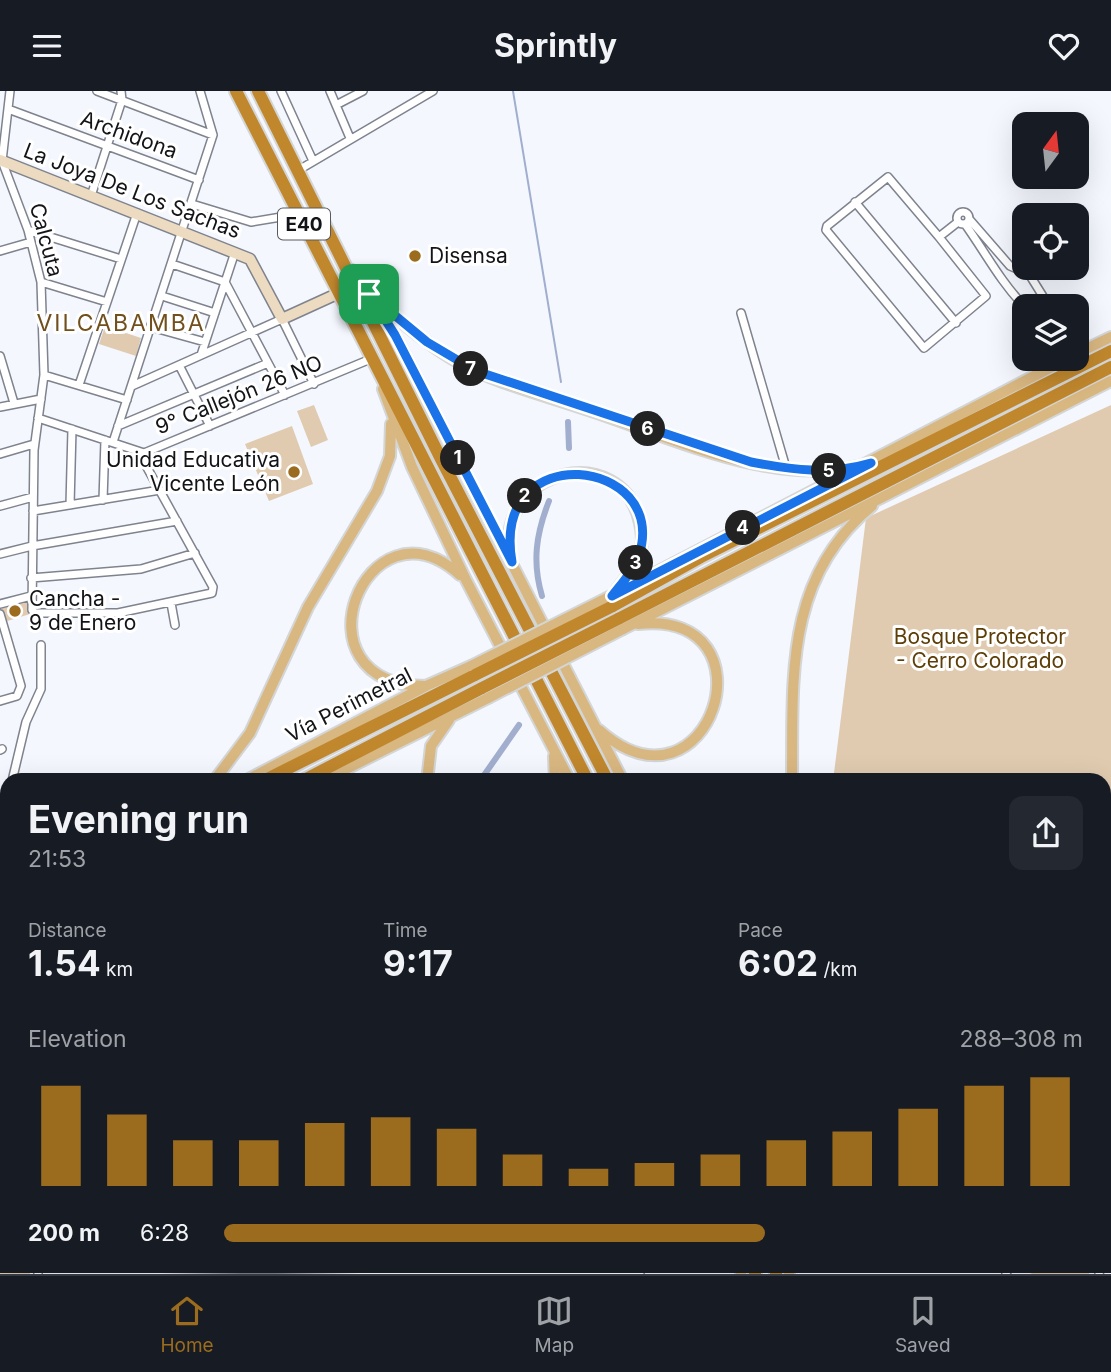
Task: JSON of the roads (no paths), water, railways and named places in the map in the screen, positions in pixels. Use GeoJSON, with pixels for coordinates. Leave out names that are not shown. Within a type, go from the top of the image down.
{"type":"FeatureCollection","features":[{"type":"Feature","properties":{"kind":"highway","name":"E40"},"geometry":{"type":"LineString","coordinates":[[236,91],[374,357]]}},
{"type":"Feature","properties":{"kind":"highway","name":"E40"},"geometry":{"type":"LineString","coordinates":[[258,91],[340,254]]}},
{"type":"Feature","properties":{"kind":"highway"},"geometry":{"type":"LineString","coordinates":[[340,254],[441,459],[604,773]]}},
{"type":"Feature","properties":{"kind":"highway"},"geometry":{"type":"LineString","coordinates":[[473,671],[1111,351]]}},
{"type":"Feature","properties":{"kind":"highway"},"geometry":{"type":"LineString","coordinates":[[374,357],[584,773]]}},
{"type":"Feature","properties":{"kind":"highway"},"geometry":{"type":"LineString","coordinates":[[319,773],[623,624],[1111,367]]}},
{"type":"Feature","properties":{"kind":"highway","name":"Vía Perimetral"},"geometry":{"type":"LineString","coordinates":[[279,773],[473,671]]}},
{"type":"Feature","properties":{"kind":"main road","name":"E40"},"geometry":{"type":"LineString","coordinates":[[340,254],[395,335],[594,726]]}},
{"type":"Feature","properties":{"kind":"main road"},"geometry":{"type":"LineString","coordinates":[[369,294],[427,342],[476,371],[724,454],[786,468],[834,471],[871,463]]}},
{"type":"Feature","properties":{"kind":"main road"},"geometry":{"type":"LineString","coordinates":[[1089,346],[1111,337]]}},
{"type":"Feature","properties":{"kind":"main road","name":"E40"},"geometry":{"type":"LineString","coordinates":[[374,357],[389,407]]}},
{"type":"Feature","properties":{"kind":"main road"},"geometry":{"type":"LineString","coordinates":[[610,600],[1043,371]]}},
{"type":"Feature","properties":{"kind":"main road"},"geometry":{"type":"LineString","coordinates":[[623,624],[1111,381]]}},
{"type":"Feature","properties":{"kind":"main road"},"geometry":{"type":"LineString","coordinates":[[389,407],[412,467],[466,580],[566,773]]}},
{"type":"Feature","properties":{"kind":"main road"},"geometry":{"type":"LineString","coordinates":[[220,773],[250,733],[308,607],[377,491],[391,448],[389,407]]}},
{"type":"Feature","properties":{"kind":"main road"},"geometry":{"type":"LineString","coordinates":[[512,562],[509,543],[512,520],[517,507],[531,489],[565,473],[598,476],[627,498],[641,527],[642,545],[637,561],[610,600]]}},
{"type":"Feature","properties":{"kind":"main road"},"geometry":{"type":"LineString","coordinates":[[792,773],[795,649],[806,600],[827,557],[842,535],[886,495]]}},
{"type":"Feature","properties":{"kind":"main road"},"geometry":{"type":"LineString","coordinates":[[426,686],[396,683],[367,664],[351,633],[354,599],[373,570],[388,560],[404,556],[423,556],[441,561],[466,580]]}},
{"type":"Feature","properties":{"kind":"main road"},"geometry":{"type":"LineString","coordinates":[[594,726],[625,748],[643,753],[662,753],[695,739],[715,710],[718,688],[716,671],[700,642],[687,632],[669,625],[623,624]]}},
{"type":"Feature","properties":{"kind":"main road","name":"Vía Perimetral"},"geometry":{"type":"LineString","coordinates":[[260,773],[426,686],[473,671]]}},
{"type":"Feature","properties":{"kind":"main road"},"geometry":{"type":"LineString","coordinates":[[338,773],[455,715],[485,693]]}},
{"type":"Feature","properties":{"kind":"main road"},"geometry":{"type":"LineString","coordinates":[[427,773],[434,739],[455,715]]}},
{"type":"Feature","properties":{"kind":"main road"},"geometry":{"type":"LineString","coordinates":[[594,726],[619,773]]}},
{"type":"Feature","properties":{"kind":"main road"},"geometry":{"type":"LineString","coordinates":[[554,750],[555,773]]}},
{"type":"Feature","properties":{"kind":"street","name":"Calcuta"},"geometry":{"type":"LineString","coordinates":[[10,91],[1,161],[28,230],[41,282],[44,375],[34,444],[32,610],[41,615],[118,613],[171,603]]}},
{"type":"Feature","properties":{"kind":"street"},"geometry":{"type":"LineString","coordinates":[[97,91],[213,135]]}},
{"type":"Feature","properties":{"kind":"street"},"geometry":{"type":"LineString","coordinates":[[91,196],[122,100],[121,91]]}},
{"type":"Feature","properties":{"kind":"street"},"geometry":{"type":"LineString","coordinates":[[103,500],[109,441],[118,426],[132,386],[213,135],[200,91]]}},
{"type":"Feature","properties":{"kind":"street"},"geometry":{"type":"LineString","coordinates":[[330,91],[350,138]]}},
{"type":"Feature","properties":{"kind":"street"},"geometry":{"type":"LineString","coordinates":[[336,106],[363,91]]}},
{"type":"Feature","properties":{"kind":"street"},"geometry":{"type":"LineString","coordinates":[[285,92],[313,162]]}},
{"type":"Feature","properties":{"kind":"street"},"geometry":{"type":"LineString","coordinates":[[296,171],[429,92]]}},
{"type":"Feature","properties":{"kind":"street","name":"Archidona"},"geometry":{"type":"LineString","coordinates":[[8,109],[199,180]]}},
{"type":"Feature","properties":{"kind":"street","name":"La Joya De Los Sachas"},"geometry":{"type":"LineString","coordinates":[[1,161],[250,259],[282,319]]}},
{"type":"Feature","properties":{"kind":"street"},"geometry":{"type":"LineString","coordinates":[[888,177],[986,294],[928,347],[920,347],[827,233],[827,226],[855,202],[888,177]]}},
{"type":"Feature","properties":{"kind":"street"},"geometry":{"type":"LineString","coordinates":[[855,202],[956,323]]}},
{"type":"Feature","properties":{"kind":"street"},"geometry":{"type":"LineString","coordinates":[[192,204],[258,223],[299,214]]}},
{"type":"Feature","properties":{"kind":"street"},"geometry":{"type":"LineString","coordinates":[[79,385],[137,213]]}},
{"type":"Feature","properties":{"kind":"street"},"geometry":{"type":"LineString","coordinates":[[939,237],[964,222]]}},
{"type":"Feature","properties":{"kind":"street"},"geometry":{"type":"LineString","coordinates":[[964,222],[995,264],[998,276],[1014,294]]}},
{"type":"Feature","properties":{"kind":"street"},"geometry":{"type":"LineString","coordinates":[[964,222],[1010,266],[1030,274],[1041,294]]}},
{"type":"Feature","properties":{"kind":"street"},"geometry":{"type":"LineString","coordinates":[[28,230],[121,260]]}},
{"type":"Feature","properties":{"kind":"street"},"geometry":{"type":"LineString","coordinates":[[0,251],[31,242]]}},
{"type":"Feature","properties":{"kind":"street"},"geometry":{"type":"LineString","coordinates":[[201,355],[235,252]]}},
{"type":"Feature","properties":{"kind":"street"},"geometry":{"type":"LineString","coordinates":[[172,264],[225,282],[285,395]]}},
{"type":"Feature","properties":{"kind":"street"},"geometry":{"type":"LineString","coordinates":[[41,282],[107,302]]}},
{"type":"Feature","properties":{"kind":"street"},"geometry":{"type":"LineString","coordinates":[[132,386],[339,293]]}},
{"type":"Feature","properties":{"kind":"street"},"geometry":{"type":"LineString","coordinates":[[162,296],[215,313]]}},
{"type":"Feature","properties":{"kind":"street"},"geometry":{"type":"LineString","coordinates":[[741,313],[786,468]]}},
{"type":"Feature","properties":{"kind":"street"},"geometry":{"type":"LineString","coordinates":[[282,319],[314,384]]}},
{"type":"Feature","properties":{"kind":"street"},"geometry":{"type":"LineString","coordinates":[[151,327],[205,342]]}},
{"type":"Feature","properties":{"kind":"street"},"geometry":{"type":"LineString","coordinates":[[0,356],[14,403]]}},
{"type":"Feature","properties":{"kind":"street","name":"9° Callejón 26 NO"},"geometry":{"type":"LineString","coordinates":[[38,418],[139,453],[314,384],[374,357]]}},
{"type":"Feature","properties":{"kind":"street"},"geometry":{"type":"LineString","coordinates":[[118,426],[268,363]]}},
{"type":"Feature","properties":{"kind":"street"},"geometry":{"type":"LineString","coordinates":[[179,365],[210,426]]}},
{"type":"Feature","properties":{"kind":"street"},"geometry":{"type":"LineString","coordinates":[[44,375],[127,400]]}},
{"type":"Feature","properties":{"kind":"street"},"geometry":{"type":"LineString","coordinates":[[0,407],[40,399]]}},
{"type":"Feature","properties":{"kind":"street"},"geometry":{"type":"LineString","coordinates":[[70,505],[72,429]]}},
{"type":"Feature","properties":{"kind":"street"},"geometry":{"type":"LineString","coordinates":[[0,454],[34,444]]}},
{"type":"Feature","properties":{"kind":"street"},"geometry":{"type":"LineString","coordinates":[[139,453],[214,590],[210,595],[171,603],[175,625]]}},
{"type":"Feature","properties":{"kind":"street"},"geometry":{"type":"LineString","coordinates":[[33,511],[160,490]]}},
{"type":"Feature","properties":{"kind":"street"},"geometry":{"type":"LineString","coordinates":[[0,506],[33,497]]}},
{"type":"Feature","properties":{"kind":"street"},"geometry":{"type":"LineString","coordinates":[[0,554],[32,545],[177,521]]}},
{"type":"Feature","properties":{"kind":"street"},"geometry":{"type":"LineString","coordinates":[[31,578],[141,569],[195,553]]}},
{"type":"Feature","properties":{"kind":"street"},"geometry":{"type":"LineString","coordinates":[[0,604],[31,596]]}},
{"type":"Feature","properties":{"kind":"street"},"geometry":{"type":"LineString","coordinates":[[0,614],[21,686],[17,696],[0,701]]}},
{"type":"Feature","properties":{"kind":"street"},"geometry":{"type":"LineString","coordinates":[[14,773],[26,722],[41,689],[41,645]]}},
{"type":"Feature","properties":{"kind":"street"},"geometry":{"type":"LineString","coordinates":[[0,649],[9,646]]}},
{"type":"Feature","properties":{"kind":"street"},"geometry":{"type":"LineString","coordinates":[[608,1273],[641,1274]]}},
{"type":"Feature","properties":{"kind":"waterway"},"geometry":{"type":"LineString","coordinates":[[513,91],[561,382]]}},
{"type":"Feature","properties":{"kind":"waterway"},"geometry":{"type":"LineString","coordinates":[[568,422],[569,448]]}},
{"type":"Feature","properties":{"kind":"waterway"},"geometry":{"type":"LineString","coordinates":[[542,596],[536,560],[541,525],[549,501]]}},
{"type":"Feature","properties":{"kind":"waterway"},"geometry":{"type":"LineString","coordinates":[[486,773],[519,725]]}},
{"type":"Feature","properties":{"kind":"place","name":"Disensa"},"geometry":{"type":"Point","coordinates":[415,256]}},
{"type":"Feature","properties":{"kind":"place","name":"Unidad Educativa Vicente León"},"geometry":{"type":"Point","coordinates":[294,472]}},
{"type":"Feature","properties":{"kind":"place","name":"Cancha - 9 de Enero"},"geometry":{"type":"Point","coordinates":[15,611]}},
{"type":"Feature","properties":{"kind":"district","name":"VILCABAMBA"},"geometry":{"type":"Point","coordinates":[121,323]}},
{"type":"Feature","properties":{"kind":"park label","name":"Bosque Protector - Cerro Colorado"},"geometry":{"type":"Point","coordinates":[980,649]}}]}
